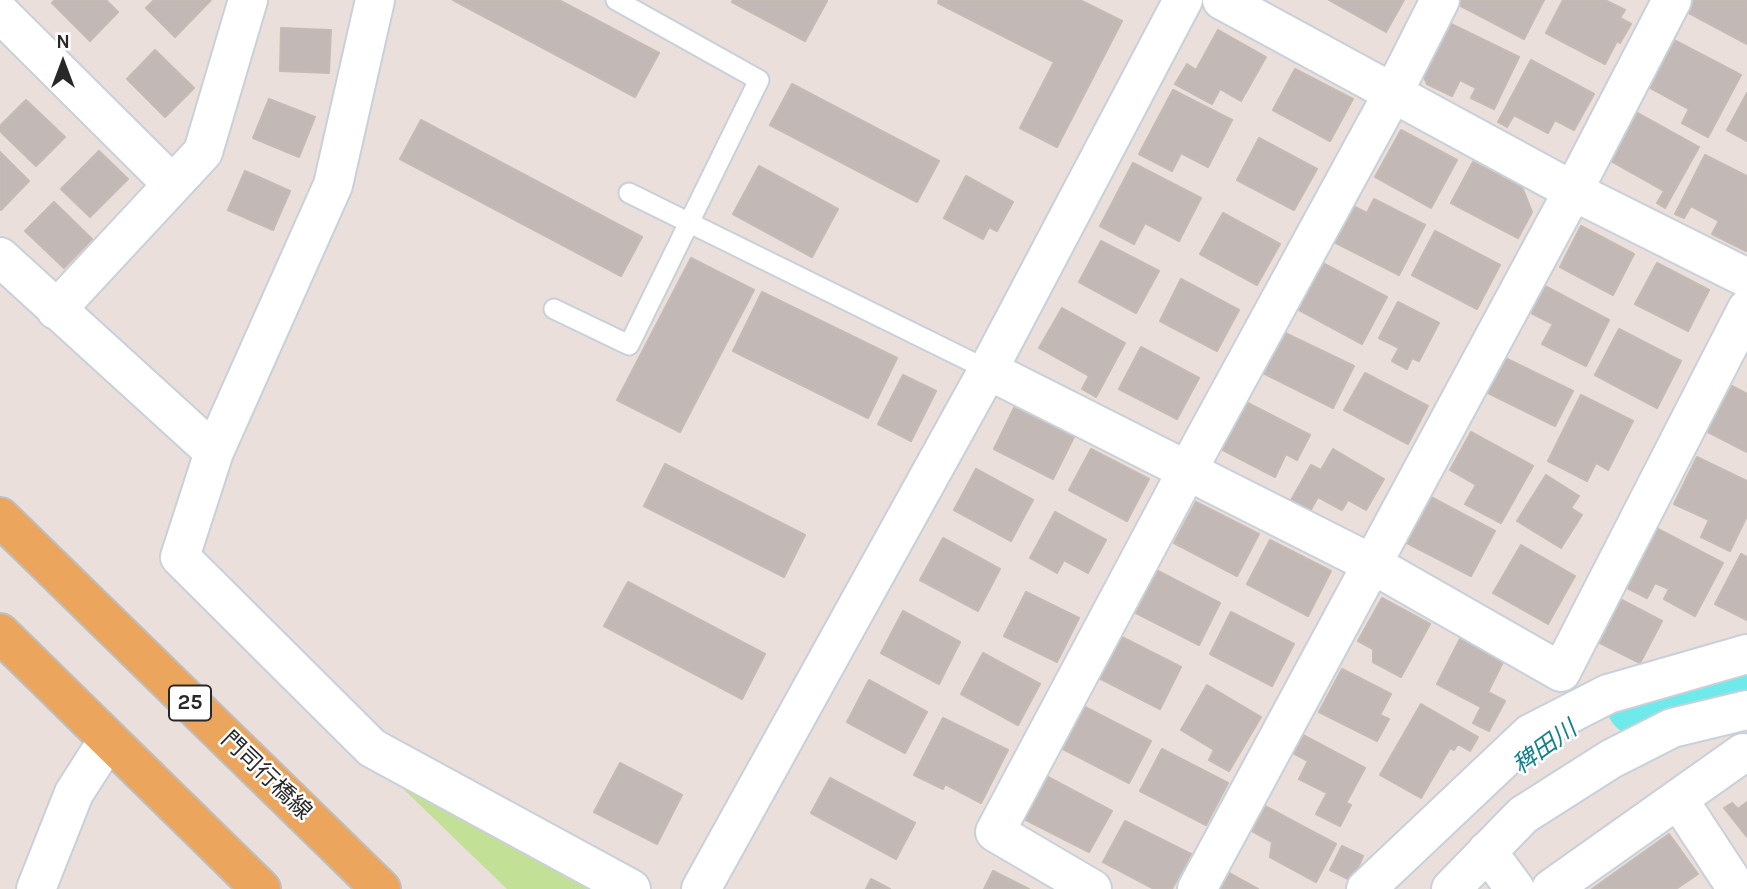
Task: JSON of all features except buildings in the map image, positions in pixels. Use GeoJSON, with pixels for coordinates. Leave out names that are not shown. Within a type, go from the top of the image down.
{"type":"FeatureCollection","features":[{"type":"Feature","properties":{"kind":"main road","name":"門司行橋線"},"geometry":{"type":"LineString","coordinates":[[0,517],[381,889]]}},
{"type":"Feature","properties":{"kind":"main road"},"geometry":{"type":"LineString","coordinates":[[0,633],[261,889]]}},
{"type":"Feature","properties":{"kind":"street"},"geometry":{"type":"LineString","coordinates":[[56,310],[203,152],[248,0]]}},
{"type":"Feature","properties":{"kind":"street"},"geometry":{"type":"LineString","coordinates":[[375,0],[333,185],[214,452],[180,557],[372,748],[631,889]]}},
{"type":"Feature","properties":{"kind":"street"},"geometry":{"type":"LineString","coordinates":[[701,889],[988,370],[1182,0]]}},
{"type":"Feature","properties":{"kind":"street"},"geometry":{"type":"LineString","coordinates":[[1222,0],[1573,191],[1747,278]]}},
{"type":"Feature","properties":{"kind":"street"},"geometry":{"type":"LineString","coordinates":[[1092,889],[995,832],[1187,471],[1393,93],[1440,0]]}},
{"type":"Feature","properties":{"kind":"street"},"geometry":{"type":"LineString","coordinates":[[1197,889],[1573,191],[1672,0]]}},
{"type":"Feature","properties":{"kind":"street"},"geometry":{"type":"LineString","coordinates":[[0,13],[172,184]]}},
{"type":"Feature","properties":{"kind":"street"},"geometry":{"type":"LineString","coordinates":[[0,257],[214,452]]}},
{"type":"Feature","properties":{"kind":"street"},"geometry":{"type":"LineString","coordinates":[[1561,672],[1747,309]]}},
{"type":"Feature","properties":{"kind":"street"},"geometry":{"type":"LineString","coordinates":[[988,370],[1372,564],[1561,672],[1608,694]]}},
{"type":"Feature","properties":{"kind":"street"},"geometry":{"type":"LineString","coordinates":[[1366,889],[1530,734],[1608,694],[1747,654]]}},
{"type":"Feature","properties":{"kind":"street"},"geometry":{"type":"LineString","coordinates":[[1451,889],[1523,815],[1611,759],[1672,728],[1747,710]]}},
{"type":"Feature","properties":{"kind":"street"},"geometry":{"type":"LineString","coordinates":[[36,889],[74,793],[108,740]]}},
{"type":"Feature","properties":{"kind":"street"},"geometry":{"type":"LineString","coordinates":[[1551,889],[1743,753]]}},
{"type":"Feature","properties":{"kind":"street"},"geometry":{"type":"LineString","coordinates":[[1678,799],[1737,889]]}},
{"type":"Feature","properties":{"kind":"street"},"geometry":{"type":"LineString","coordinates":[[1487,851],[1515,889]]}},
{"type":"Feature","properties":{"kind":"lane"},"geometry":{"type":"LineString","coordinates":[[554,309],[629,345],[759,80],[616,0]]}},
{"type":"Feature","properties":{"kind":"lane"},"geometry":{"type":"LineString","coordinates":[[629,193],[988,370]]}},
{"type":"Feature","properties":{"kind":"green space"},"geometry":{"type":"Polygon","coordinates":[[[394,780],[615,889],[507,889],[394,780]]]}},
{"type":"Feature","properties":{"kind":"waterway","name":"稗田川"},"geometry":{"type":"LineString","coordinates":[[1640,703],[1712,682],[1747,676]]}}]}
